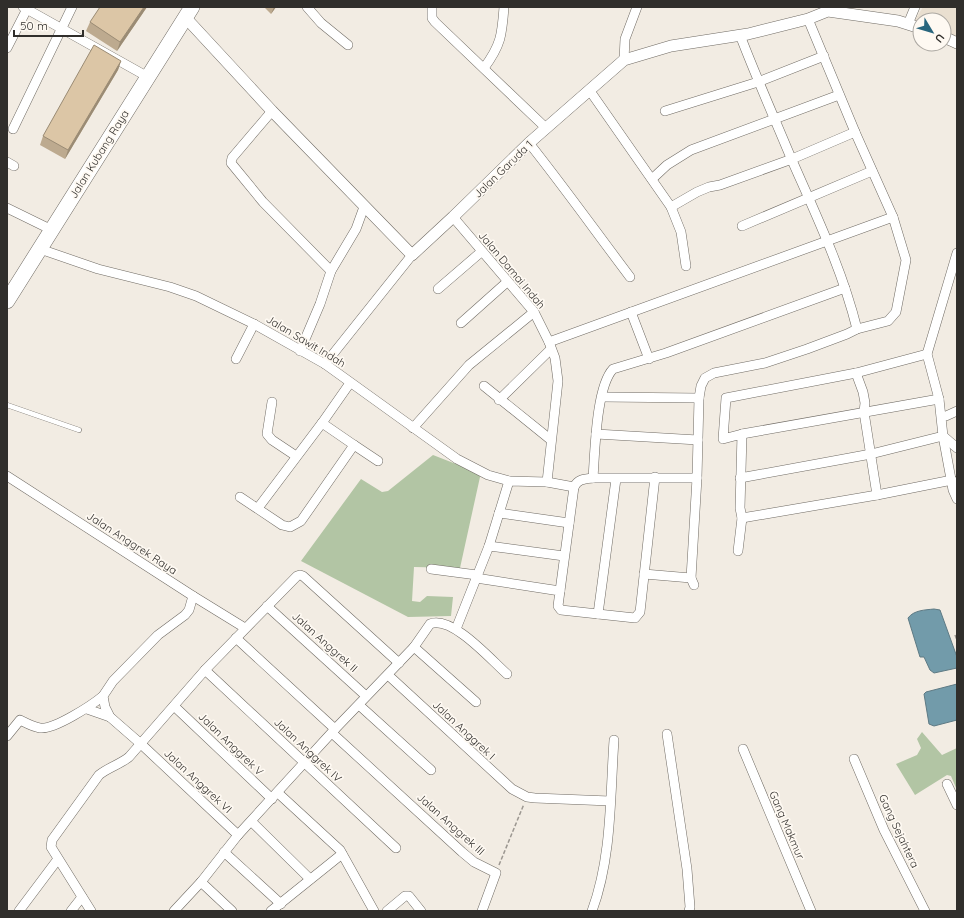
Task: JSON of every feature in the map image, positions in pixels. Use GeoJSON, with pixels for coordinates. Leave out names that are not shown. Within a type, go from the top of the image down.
{"type":"FeatureCollection","features":[{"type":"Feature","properties":{"kind":"highway","name":"Jalan Kubang Raya"},"geometry":{"type":"LineString","coordinates":[[7,301],[189,12]]}},
{"type":"Feature","properties":{"kind":"street"},"geometry":{"type":"LineString","coordinates":[[13,129],[72,7]]}},
{"type":"Feature","properties":{"kind":"street"},"geometry":{"type":"LineString","coordinates":[[307,7],[321,23],[348,45]]}},
{"type":"Feature","properties":{"kind":"street"},"geometry":{"type":"LineString","coordinates":[[432,7],[432,18],[435,22],[546,128]]}},
{"type":"Feature","properties":{"kind":"street"},"geometry":{"type":"LineString","coordinates":[[484,68],[495,54],[500,42],[504,7]]}},
{"type":"Feature","properties":{"kind":"street"},"geometry":{"type":"LineString","coordinates":[[624,60],[625,39],[638,7]]}},
{"type":"Feature","properties":{"kind":"street"},"geometry":{"type":"LineString","coordinates":[[908,24],[915,7]]}},
{"type":"Feature","properties":{"kind":"street"},"geometry":{"type":"LineString","coordinates":[[7,48],[26,8],[148,77]]}},
{"type":"Feature","properties":{"kind":"street","name":"Jalan Garuda 1"},"geometry":{"type":"LineString","coordinates":[[412,255],[529,143],[624,60],[671,46],[740,35],[808,19],[828,9],[898,21],[912,25]]}},
{"type":"Feature","properties":{"kind":"street"},"geometry":{"type":"LineString","coordinates":[[189,12],[272,111],[412,255],[325,364]]}},
{"type":"Feature","properties":{"kind":"street"},"geometry":{"type":"LineString","coordinates":[[644,574],[693,581],[699,398],[701,386],[705,378],[714,374],[772,361],[814,347],[857,329],[888,321],[896,312],[906,260],[893,217],[839,95],[808,19]]}},
{"type":"Feature","properties":{"kind":"street"},"geometry":{"type":"LineString","coordinates":[[740,35],[758,82],[829,241],[857,329]]}},
{"type":"Feature","properties":{"kind":"street"},"geometry":{"type":"LineString","coordinates":[[665,111],[758,82],[824,56]]}},
{"type":"Feature","properties":{"kind":"street"},"geometry":{"type":"LineString","coordinates":[[590,91],[671,207],[682,239],[686,266]]}},
{"type":"Feature","properties":{"kind":"street"},"geometry":{"type":"LineString","coordinates":[[652,179],[667,165],[691,150],[839,95]]}},
{"type":"Feature","properties":{"kind":"street"},"geometry":{"type":"LineString","coordinates":[[272,111],[232,158],[230,163],[263,202],[331,271]]}},
{"type":"Feature","properties":{"kind":"street"},"geometry":{"type":"LineString","coordinates":[[671,207],[709,187],[720,186],[792,159],[855,132]]}},
{"type":"Feature","properties":{"kind":"street"},"geometry":{"type":"LineString","coordinates":[[529,143],[565,187],[586,219],[630,277]]}},
{"type":"Feature","properties":{"kind":"street"},"geometry":{"type":"LineString","coordinates":[[742,226],[872,171]]}},
{"type":"Feature","properties":{"kind":"street"},"geometry":{"type":"LineString","coordinates":[[300,351],[320,304],[331,271],[356,229],[364,207]]}},
{"type":"Feature","properties":{"kind":"street"},"geometry":{"type":"LineString","coordinates":[[7,208],[52,230]]}},
{"type":"Feature","properties":{"kind":"street","name":"Jalan Damai Indah"},"geometry":{"type":"LineString","coordinates":[[453,217],[481,252],[534,312],[556,358],[559,374],[547,482]]}},
{"type":"Feature","properties":{"kind":"street"},"geometry":{"type":"LineString","coordinates":[[499,400],[550,345],[631,312],[893,217]]}},
{"type":"Feature","properties":{"kind":"street","name":"Jalan Sawit Indah"},"geometry":{"type":"LineString","coordinates":[[40,249],[92,267],[196,296],[254,324],[325,364],[457,459],[488,475],[509,481],[547,482],[574,487]]}},
{"type":"Feature","properties":{"kind":"street"},"geometry":{"type":"LineString","coordinates":[[438,289],[481,252]]}},
{"type":"Feature","properties":{"kind":"street"},"geometry":{"type":"LineString","coordinates":[[957,252],[927,354],[939,398],[943,436],[953,490],[957,499]]}},
{"type":"Feature","properties":{"kind":"street"},"geometry":{"type":"LineString","coordinates":[[461,323],[507,282]]}},
{"type":"Feature","properties":{"kind":"street"},"geometry":{"type":"LineString","coordinates":[[593,478],[596,434],[602,397],[608,374],[613,369],[650,359],[845,288]]}},
{"type":"Feature","properties":{"kind":"street"},"geometry":{"type":"LineString","coordinates":[[413,428],[469,365],[534,312]]}},
{"type":"Feature","properties":{"kind":"street"},"geometry":{"type":"LineString","coordinates":[[631,312],[650,359]]}},
{"type":"Feature","properties":{"kind":"street"},"geometry":{"type":"LineString","coordinates":[[236,359],[254,324]]}},
{"type":"Feature","properties":{"kind":"street"},"geometry":{"type":"LineString","coordinates":[[927,354],[856,373],[726,398],[723,439],[742,434],[786,428],[939,398]]}},
{"type":"Feature","properties":{"kind":"street"},"geometry":{"type":"LineString","coordinates":[[856,373],[864,398],[864,412],[877,495]]}},
{"type":"Feature","properties":{"kind":"street"},"geometry":{"type":"LineString","coordinates":[[258,508],[322,423],[350,382]]}},
{"type":"Feature","properties":{"kind":"street"},"geometry":{"type":"LineString","coordinates":[[484,386],[499,400],[551,440]]}},
{"type":"Feature","properties":{"kind":"street"},"geometry":{"type":"LineString","coordinates":[[602,397],[699,398]]}},
{"type":"Feature","properties":{"kind":"street"},"geometry":{"type":"LineString","coordinates":[[272,402],[267,434],[296,456]]}},
{"type":"Feature","properties":{"kind":"street"},"geometry":{"type":"LineString","coordinates":[[942,416],[946,416],[957,411]]}},
{"type":"Feature","properties":{"kind":"street"},"geometry":{"type":"LineString","coordinates":[[322,423],[378,461]]}},
{"type":"Feature","properties":{"kind":"street"},"geometry":{"type":"LineString","coordinates":[[596,434],[698,440]]}},
{"type":"Feature","properties":{"kind":"street"},"geometry":{"type":"LineString","coordinates":[[738,551],[742,518],[740,508],[740,478],[742,434]]}},
{"type":"Feature","properties":{"kind":"street"},"geometry":{"type":"LineString","coordinates":[[740,478],[871,454],[943,436]]}},
{"type":"Feature","properties":{"kind":"street"},"geometry":{"type":"LineString","coordinates":[[943,436],[957,448]]}},
{"type":"Feature","properties":{"kind":"street"},"geometry":{"type":"LineString","coordinates":[[240,497],[282,525],[290,527],[296,525],[301,521],[354,445]]}},
{"type":"Feature","properties":{"kind":"street","name":"Jalan Anggrek Raya"},"geometry":{"type":"LineString","coordinates":[[7,476],[192,596],[245,628]]}},
{"type":"Feature","properties":{"kind":"street"},"geometry":{"type":"LineString","coordinates":[[655,477],[638,616],[635,618],[561,610],[558,606],[574,487],[576,482],[593,478],[616,479],[655,477],[697,478]]}},
{"type":"Feature","properties":{"kind":"street"},"geometry":{"type":"LineString","coordinates":[[598,614],[616,479]]}},
{"type":"Feature","properties":{"kind":"street"},"geometry":{"type":"LineString","coordinates":[[742,518],[877,495],[952,480]]}},
{"type":"Feature","properties":{"kind":"street"},"geometry":{"type":"LineString","coordinates":[[458,624],[489,546],[509,481]]}},
{"type":"Feature","properties":{"kind":"street"},"geometry":{"type":"LineString","coordinates":[[499,513],[569,523]]}},
{"type":"Feature","properties":{"kind":"street"},"geometry":{"type":"LineString","coordinates":[[489,546],[564,556]]}},
{"type":"Feature","properties":{"kind":"street"},"geometry":{"type":"LineString","coordinates":[[431,569],[560,591]]}},
{"type":"Feature","properties":{"kind":"street"},"geometry":{"type":"LineString","coordinates":[[91,911],[51,847],[52,840],[62,824],[99,775],[107,768],[120,764],[141,744],[205,670],[300,574],[399,662]]}},
{"type":"Feature","properties":{"kind":"street"},"geometry":{"type":"LineString","coordinates":[[7,736],[20,720],[40,728],[50,727],[87,709],[104,696],[113,681],[145,648],[170,625],[185,615],[189,610],[192,596]]}},
{"type":"Feature","properties":{"kind":"street","name":"Jalan Anggrek II"},"geometry":{"type":"LineString","coordinates":[[267,606],[366,696]]}},
{"type":"Feature","properties":{"kind":"street"},"geometry":{"type":"LineString","coordinates":[[174,911],[201,882],[238,835],[252,822],[366,696],[414,647],[432,623],[458,624],[507,674]]}},
{"type":"Feature","properties":{"kind":"street","name":"Jalan Anggrek III"},"geometry":{"type":"LineString","coordinates":[[236,638],[462,852],[474,862],[496,873]]}},
{"type":"Feature","properties":{"kind":"street"},"geometry":{"type":"LineString","coordinates":[[414,647],[476,702]]}},
{"type":"Feature","properties":{"kind":"street","name":"Jalan Anggrek IV"},"geometry":{"type":"LineString","coordinates":[[205,670],[396,848]]}},
{"type":"Feature","properties":{"kind":"street","name":"Jalan Anggrek I"},"geometry":{"type":"LineString","coordinates":[[388,675],[494,774],[512,789],[527,796]]}},
{"type":"Feature","properties":{"kind":"street"},"geometry":{"type":"LineString","coordinates":[[104,696],[104,707],[110,717]]}},
{"type":"Feature","properties":{"kind":"street"},"geometry":{"type":"LineString","coordinates":[[359,705],[431,770]]}},
{"type":"Feature","properties":{"kind":"street","name":"Jalan Anggrek V"},"geometry":{"type":"LineString","coordinates":[[174,706],[342,854],[374,911]]}},
{"type":"Feature","properties":{"kind":"street"},"geometry":{"type":"LineString","coordinates":[[87,709],[110,717]]}},
{"type":"Feature","properties":{"kind":"street","name":"Jalan Anggrek VI"},"geometry":{"type":"LineString","coordinates":[[110,717],[238,835]]}},
{"type":"Feature","properties":{"kind":"street"},"geometry":{"type":"LineString","coordinates":[[667,734],[687,869],[689,911]]}},
{"type":"Feature","properties":{"kind":"street"},"geometry":{"type":"LineString","coordinates":[[592,911],[603,873],[607,845],[614,740]]}},
{"type":"Feature","properties":{"kind":"street","name":"Gang Makmur"},"geometry":{"type":"LineString","coordinates":[[743,748],[811,911]]}},
{"type":"Feature","properties":{"kind":"street","name":"Gang Sejahtera"},"geometry":{"type":"LineString","coordinates":[[854,759],[884,830],[925,911]]}},
{"type":"Feature","properties":{"kind":"street"},"geometry":{"type":"LineString","coordinates":[[947,784],[957,805]]}},
{"type":"Feature","properties":{"kind":"street"},"geometry":{"type":"LineString","coordinates":[[527,796],[610,801]]}},
{"type":"Feature","properties":{"kind":"street"},"geometry":{"type":"LineString","coordinates":[[252,822],[310,880]]}},
{"type":"Feature","properties":{"kind":"street"},"geometry":{"type":"LineString","coordinates":[[224,852],[282,904]]}},
{"type":"Feature","properties":{"kind":"street"},"geometry":{"type":"LineString","coordinates":[[271,911],[282,904],[342,854]]}},
{"type":"Feature","properties":{"kind":"street"},"geometry":{"type":"LineString","coordinates":[[19,911],[58,859]]}},
{"type":"Feature","properties":{"kind":"street"},"geometry":{"type":"LineString","coordinates":[[482,911],[496,873]]}},
{"type":"Feature","properties":{"kind":"street"},"geometry":{"type":"LineString","coordinates":[[201,882],[232,911]]}},
{"type":"Feature","properties":{"kind":"street"},"geometry":{"type":"LineString","coordinates":[[387,911],[405,896],[409,896],[422,911]]}},
{"type":"Feature","properties":{"kind":"street"},"geometry":{"type":"LineString","coordinates":[[71,911],[82,897]]}},
{"type":"Feature","properties":{"kind":"lane"},"geometry":{"type":"LineString","coordinates":[[7,405],[80,430]]}},
{"type":"Feature","properties":{"kind":"path"},"geometry":{"type":"LineString","coordinates":[[956,635],[957,640]]}},
{"type":"Feature","properties":{"kind":"path"},"geometry":{"type":"LineString","coordinates":[[496,873],[527,796]]}},
{"type":"Feature","properties":{"kind":"shaded area"},"geometry":{"type":"Polygon","coordinates":[[[923,7],[957,7],[957,38],[952,36],[952,12],[920,12],[923,7]]]}},
{"type":"Feature","properties":{"kind":"green space"},"geometry":{"type":"Polygon","coordinates":[[[433,455],[479,473],[480,477],[460,568],[414,567],[412,601],[420,602],[427,596],[453,597],[451,616],[408,617],[301,561],[361,479],[382,492],[388,491],[433,455]]]}},
{"type":"Feature","properties":{"kind":"green space"},"geometry":{"type":"Polygon","coordinates":[[[922,732],[942,755],[957,748],[957,790],[951,776],[947,775],[915,795],[896,764],[917,755],[921,748],[917,739],[922,732]]]}},
{"type":"Feature","properties":{"kind":"water"},"geometry":{"type":"Polygon","coordinates":[[[934,609],[940,610],[957,657],[957,668],[934,673],[930,670],[924,657],[920,657],[908,618],[913,613],[934,609]]]}},
{"type":"Feature","properties":{"kind":"water"},"geometry":{"type":"Polygon","coordinates":[[[957,684],[957,720],[934,726],[929,724],[924,694],[926,692],[957,684]]]}},
{"type":"Feature","properties":{"kind":"building"},"geometry":{"type":"Polygon","coordinates":[[[100,7],[144,7],[120,42],[90,22],[100,7]]]}},
{"type":"Feature","properties":{"kind":"building"},"geometry":{"type":"Polygon","coordinates":[[[94,45],[121,61],[68,150],[43,136],[94,45]]]}}]}
